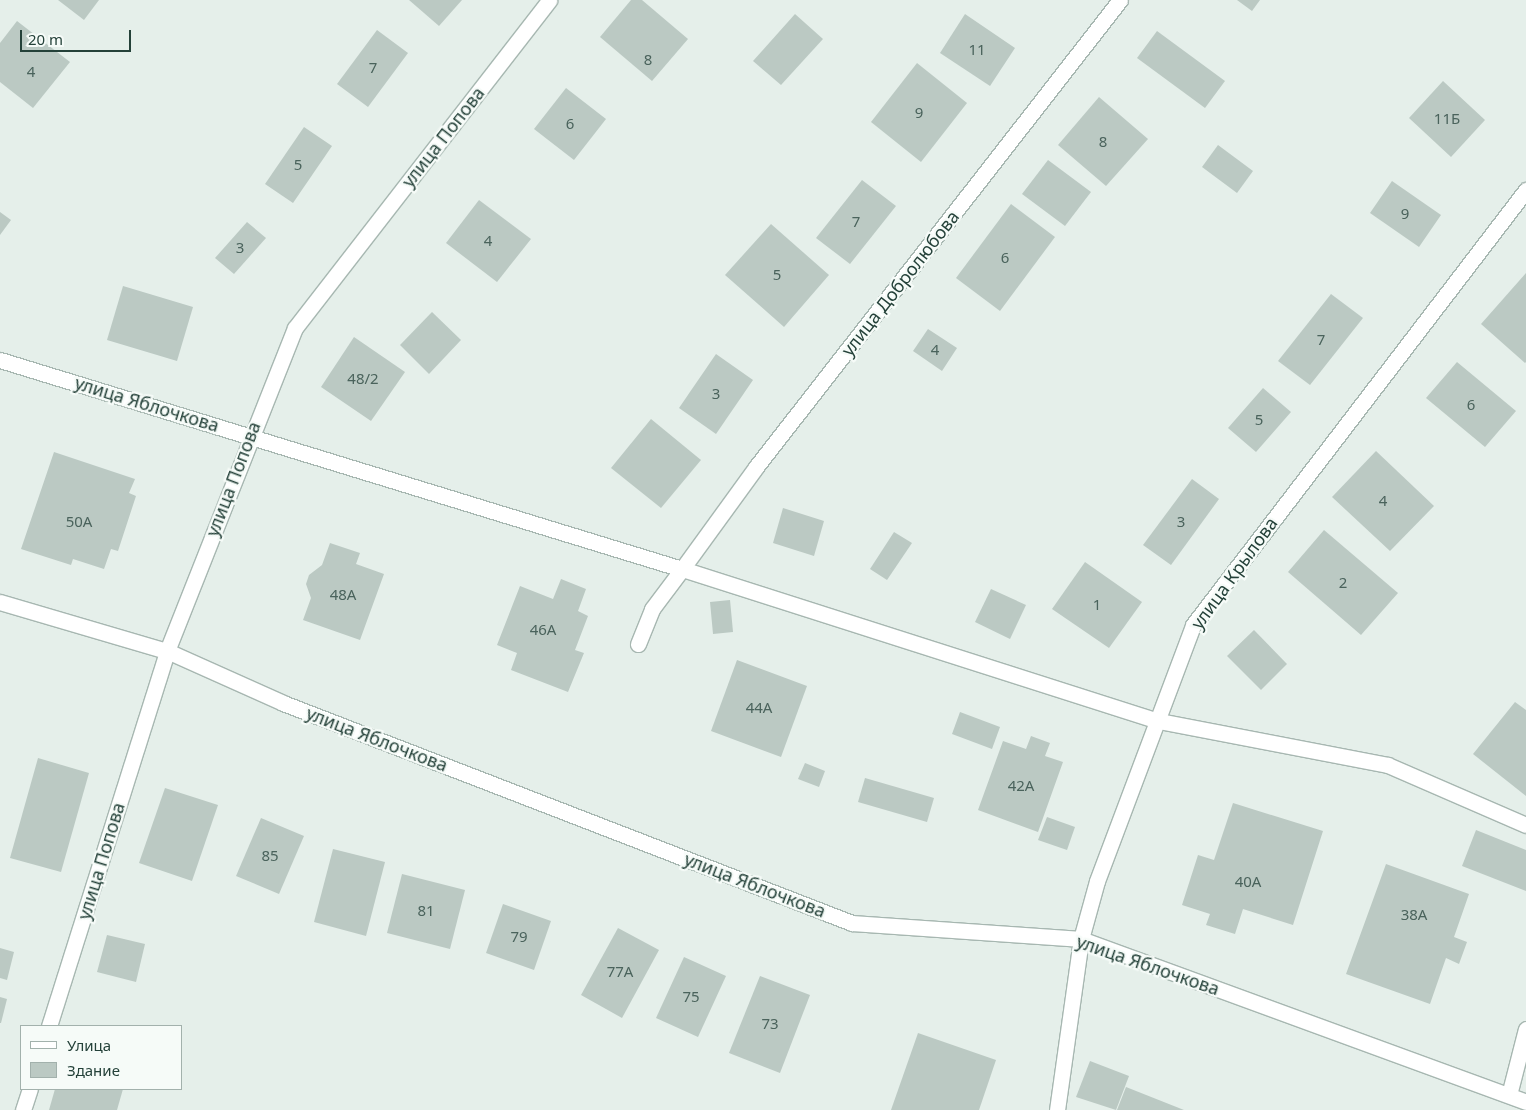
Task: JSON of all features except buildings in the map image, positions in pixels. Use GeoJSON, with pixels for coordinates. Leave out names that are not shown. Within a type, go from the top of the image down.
{"type":"FeatureCollection","features":[{"type":"Feature","properties":{"kind":"street","name":"улица Попова"},"geometry":{"type":"LineString","coordinates":[[49,1025],[167,651],[250,435],[295,328],[549,0]]}},
{"type":"Feature","properties":{"kind":"street","name":"улица Добролюбова"},"geometry":{"type":"LineString","coordinates":[[638,644],[652,609],[756,467],[1120,0]]}},
{"type":"Feature","properties":{"kind":"street","name":"улица Крылова"},"geometry":{"type":"LineString","coordinates":[[1057,1110],[1081,939],[1097,881],[1154,720],[1193,624],[1526,190]]}},
{"type":"Feature","properties":{"kind":"street","name":"улица Яблочкова"},"geometry":{"type":"LineString","coordinates":[[0,360],[250,435],[682,569],[1154,720],[1388,765],[1526,825]]}},
{"type":"Feature","properties":{"kind":"street","name":"улица Яблочкова"},"geometry":{"type":"LineString","coordinates":[[0,602],[167,651],[283,703],[852,923],[1081,939],[1509,1094],[1526,1102]]}},
{"type":"Feature","properties":{"kind":"street"},"geometry":{"type":"LineString","coordinates":[[1509,1094],[1526,1029]]}},
{"type":"Feature","properties":{"kind":"street"},"geometry":{"type":"LineString","coordinates":[[23,1110],[30,1090]]}}]}
